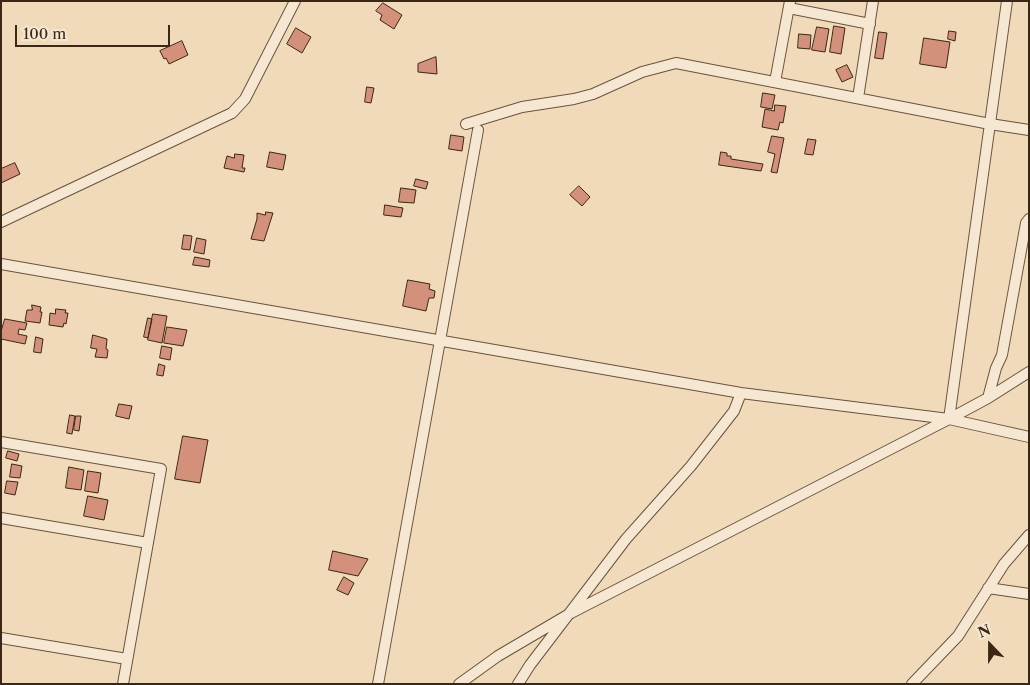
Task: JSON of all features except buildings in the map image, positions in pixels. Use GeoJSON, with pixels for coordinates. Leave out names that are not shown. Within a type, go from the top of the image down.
{"type":"FeatureCollection","features":[{"type":"Feature","properties":{"kind":"street"},"geometry":{"type":"LineString","coordinates":[[1,222],[232,113],[245,99],[295,1]]}},
{"type":"Feature","properties":{"kind":"street"},"geometry":{"type":"LineString","coordinates":[[858,98],[873,1]]}},
{"type":"Feature","properties":{"kind":"street"},"geometry":{"type":"LineString","coordinates":[[949,419],[1008,1]]}},
{"type":"Feature","properties":{"kind":"street"},"geometry":{"type":"LineString","coordinates":[[775,82],[790,5],[870,24]]}},
{"type":"Feature","properties":{"kind":"street"},"geometry":{"type":"LineString","coordinates":[[466,124],[522,107],[593,94],[642,72],[676,63],[1029,130]]}},
{"type":"Feature","properties":{"kind":"street"},"geometry":{"type":"LineString","coordinates":[[378,684],[478,130]]}},
{"type":"Feature","properties":{"kind":"street"},"geometry":{"type":"LineString","coordinates":[[988,398],[996,368],[1002,355],[1026,223],[1029,219]]}},
{"type":"Feature","properties":{"kind":"street"},"geometry":{"type":"LineString","coordinates":[[1,264],[741,393],[949,419],[1029,437]]}},
{"type":"Feature","properties":{"kind":"street"},"geometry":{"type":"LineString","coordinates":[[459,684],[498,656],[571,613],[949,419],[988,398],[1029,372]]}},
{"type":"Feature","properties":{"kind":"street"},"geometry":{"type":"LineString","coordinates":[[518,684],[530,665],[626,539],[690,466],[734,411],[741,393]]}},
{"type":"Feature","properties":{"kind":"street"},"geometry":{"type":"LineString","coordinates":[[1,442],[161,469],[123,684]]}},
{"type":"Feature","properties":{"kind":"street"},"geometry":{"type":"LineString","coordinates":[[1,518],[148,543]]}},
{"type":"Feature","properties":{"kind":"street"},"geometry":{"type":"LineString","coordinates":[[912,684],[958,636],[1004,564],[1029,535]]}},
{"type":"Feature","properties":{"kind":"street"},"geometry":{"type":"LineString","coordinates":[[988,588],[1029,594]]}},
{"type":"Feature","properties":{"kind":"street"},"geometry":{"type":"LineString","coordinates":[[1,638],[128,659]]}}]}
